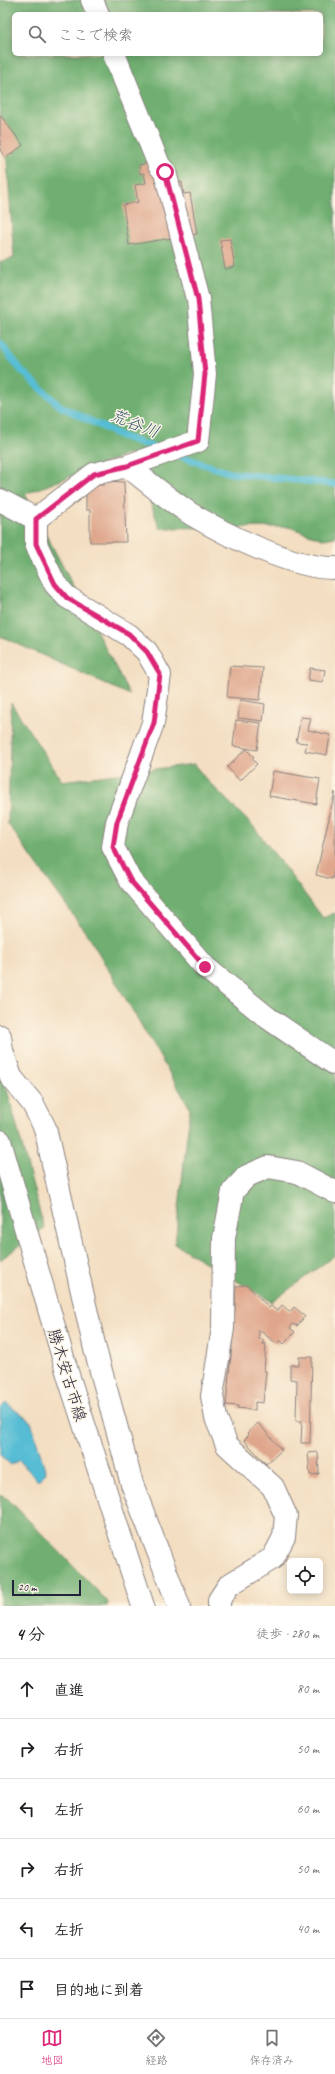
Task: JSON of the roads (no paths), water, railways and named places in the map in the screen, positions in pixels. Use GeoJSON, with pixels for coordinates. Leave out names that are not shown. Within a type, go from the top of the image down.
{"type":"FeatureCollection","features":[{"type":"Feature","properties":{"kind":"street"},"geometry":{"type":"LineString","coordinates":[[92,0],[97,12]]}},
{"type":"Feature","properties":{"kind":"street"},"geometry":{"type":"LineString","coordinates":[[36,519],[94,474],[127,466],[198,441],[205,374],[198,299],[165,172],[158,165],[115,56]]}},
{"type":"Feature","properties":{"kind":"street"},"geometry":{"type":"LineString","coordinates":[[127,466],[190,514],[266,552],[321,568],[335,568]]}},
{"type":"Feature","properties":{"kind":"street"},"geometry":{"type":"LineString","coordinates":[[0,500],[36,519]]}},
{"type":"Feature","properties":{"kind":"street"},"geometry":{"type":"LineString","coordinates":[[36,519],[36,544],[55,584],[67,598],[129,634],[147,652],[160,674],[154,723],[117,822],[113,847],[130,880],[205,967],[268,1018],[335,1064]]}},
{"type":"Feature","properties":{"kind":"street"},"geometry":{"type":"LineString","coordinates":[[0,1036],[2,1051],[11,1077],[33,1104],[44,1128],[95,1349],[132,1484],[179,1606]]}},
{"type":"Feature","properties":{"kind":"street","name":"勝木安古市線"},"geometry":{"type":"LineString","coordinates":[[0,1141],[68,1378],[143,1606]]}},
{"type":"Feature","properties":{"kind":"street"},"geometry":{"type":"LineString","coordinates":[[219,1606],[219,1600],[229,1584],[273,1558],[284,1537],[286,1516],[273,1488],[227,1445],[216,1418],[212,1396],[223,1328],[224,1238],[234,1191],[247,1176],[268,1167],[297,1172],[335,1192]]}},
{"type":"Feature","properties":{"kind":"water"},"geometry":{"type":"Polygon","coordinates":[[[6,1403],[31,1422],[46,1473],[38,1481],[19,1460],[11,1465],[0,1455],[0,1409],[6,1403]]]}},
{"type":"Feature","properties":{"kind":"waterway","name":"荒谷川"},"geometry":{"type":"LineString","coordinates":[[0,343],[21,370],[60,406],[123,437],[159,449]]}},
{"type":"Feature","properties":{"kind":"waterway","name":"荒谷川"},"geometry":{"type":"LineString","coordinates":[[177,455],[230,473],[335,484]]}}]}
